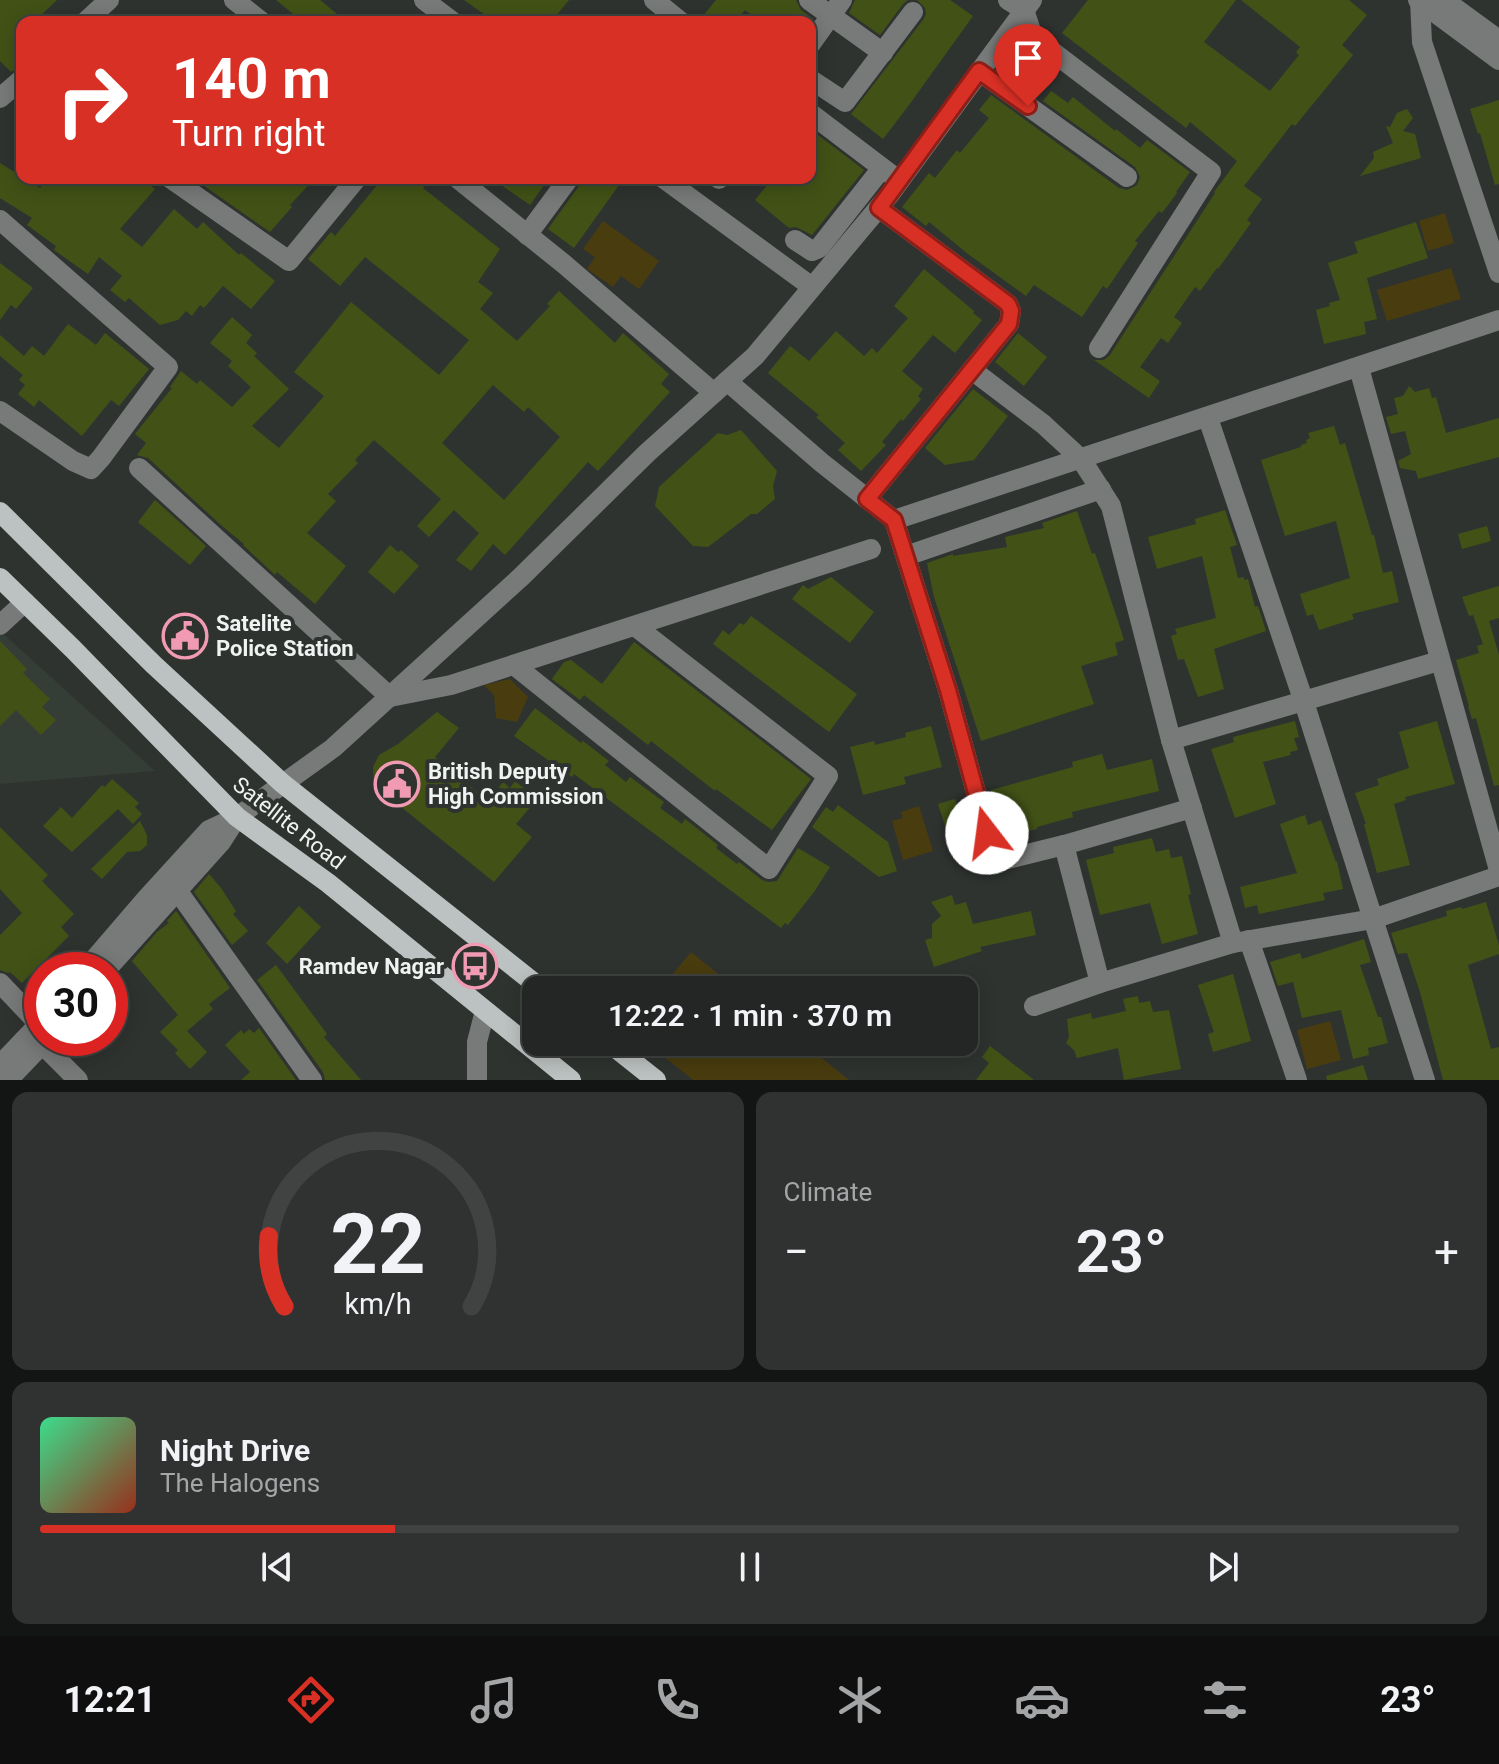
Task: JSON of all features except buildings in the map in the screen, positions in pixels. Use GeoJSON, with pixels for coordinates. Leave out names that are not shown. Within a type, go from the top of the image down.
{"type":"FeatureCollection","features":[{"type":"Feature","properties":{"kind":"main road","name":"Satellite Road"},"geometry":{"type":"LineString","coordinates":[[0,512],[154,665],[282,783],[525,976]]}},
{"type":"Feature","properties":{"kind":"main road","name":"Satellite Road"},"geometry":{"type":"LineString","coordinates":[[0,578],[237,817],[328,883],[571,1080]]}},
{"type":"Feature","properties":{"kind":"main road"},"geometry":{"type":"LineString","coordinates":[[626,1056],[656,1080]]}},
{"type":"Feature","properties":{"kind":"street"},"geometry":{"type":"LineString","coordinates":[[92,16],[109,0]]}},
{"type":"Feature","properties":{"kind":"street"},"geometry":{"type":"LineString","coordinates":[[234,0],[254,16]]}},
{"type":"Feature","properties":{"kind":"street"},"geometry":{"type":"LineString","coordinates":[[424,0],[445,16]]}},
{"type":"Feature","properties":{"kind":"street"},"geometry":{"type":"LineString","coordinates":[[654,0],[674,16]]}},
{"type":"Feature","properties":{"kind":"street"},"geometry":{"type":"LineString","coordinates":[[809,0],[836,8],[883,53]]}},
{"type":"Feature","properties":{"kind":"street"},"geometry":{"type":"LineString","coordinates":[[1444,0],[1499,40]]}},
{"type":"Feature","properties":{"kind":"street"},"geometry":{"type":"LineString","coordinates":[[1465,0],[1476,23]]}},
{"type":"Feature","properties":{"kind":"street"},"geometry":{"type":"LineString","coordinates":[[1419,1],[1499,60]]}},
{"type":"Feature","properties":{"kind":"street"},"geometry":{"type":"LineString","coordinates":[[1419,1],[1422,42],[1499,273]]}},
{"type":"Feature","properties":{"kind":"street"},"geometry":{"type":"LineString","coordinates":[[100,952],[209,830],[237,817],[333,748],[522,576],[647,453],[755,356],[879,208],[979,71],[1021,3]]}},
{"type":"Feature","properties":{"kind":"street"},"geometry":{"type":"LineString","coordinates":[[1021,3],[1033,37],[1211,172],[1099,348]]}},
{"type":"Feature","properties":{"kind":"street"},"geometry":{"type":"LineString","coordinates":[[816,36],[836,8]]}},
{"type":"Feature","properties":{"kind":"street"},"geometry":{"type":"LineString","coordinates":[[816,83],[845,102],[913,12]]}},
{"type":"Feature","properties":{"kind":"street"},"geometry":{"type":"LineString","coordinates":[[979,71],[1127,177]]}},
{"type":"Feature","properties":{"kind":"street"},"geometry":{"type":"LineString","coordinates":[[816,118],[899,181]]}},
{"type":"Feature","properties":{"kind":"street"},"geometry":{"type":"LineString","coordinates":[[795,240],[812,251],[819,248],[882,168]]}},
{"type":"Feature","properties":{"kind":"street"},"geometry":{"type":"LineString","coordinates":[[179,184],[289,261],[352,184]]}},
{"type":"Feature","properties":{"kind":"street"},"geometry":{"type":"LineString","coordinates":[[464,184],[720,387],[894,520],[948,690],[995,862],[1192,808]]}},
{"type":"Feature","properties":{"kind":"street"},"geometry":{"type":"LineString","coordinates":[[527,235],[565,184]]}},
{"type":"Feature","properties":{"kind":"street"},"geometry":{"type":"LineString","coordinates":[[671,184],[812,287]]}},
{"type":"Feature","properties":{"kind":"street"},"geometry":{"type":"LineString","coordinates":[[867,499],[1009,324],[1011,311],[1008,304],[879,208]]}},
{"type":"Feature","properties":{"kind":"street"},"geometry":{"type":"LineString","coordinates":[[0,220],[168,367],[91,469],[73,461],[0,411]]}},
{"type":"Feature","properties":{"kind":"street"},"geometry":{"type":"LineString","coordinates":[[894,520],[1499,320]]}},
{"type":"Feature","properties":{"kind":"street"},"geometry":{"type":"LineString","coordinates":[[1359,368],[1499,870]]}},
{"type":"Feature","properties":{"kind":"street"},"geometry":{"type":"LineString","coordinates":[[972,370],[1043,424],[1081,459],[1111,506],[1171,740],[1192,808],[1297,1080]]}},
{"type":"Feature","properties":{"kind":"street"},"geometry":{"type":"LineString","coordinates":[[1208,418],[1304,702],[1425,1080]]}},
{"type":"Feature","properties":{"kind":"street"},"geometry":{"type":"LineString","coordinates":[[139,468],[390,697]]}},
{"type":"Feature","properties":{"kind":"street"},"geometry":{"type":"LineString","coordinates":[[906,556],[1101,489]]}},
{"type":"Feature","properties":{"kind":"street"},"geometry":{"type":"LineString","coordinates":[[390,697],[451,685],[871,549]]}},
{"type":"Feature","properties":{"kind":"street"},"geometry":{"type":"LineString","coordinates":[[0,625],[25,602]]}},
{"type":"Feature","properties":{"kind":"street"},"geometry":{"type":"LineString","coordinates":[[514,665],[769,869],[828,776],[635,626]]}},
{"type":"Feature","properties":{"kind":"street"},"geometry":{"type":"LineString","coordinates":[[1171,740],[1439,661]]}},
{"type":"Feature","properties":{"kind":"street"},"geometry":{"type":"LineString","coordinates":[[122,952],[221,842],[237,817]]}},
{"type":"Feature","properties":{"kind":"street"},"geometry":{"type":"LineString","coordinates":[[1064,845],[1100,983]]}},
{"type":"Feature","properties":{"kind":"street"},"geometry":{"type":"LineString","coordinates":[[1034,1006],[1241,941],[1373,919],[1499,876]]}},
{"type":"Feature","properties":{"kind":"street"},"geometry":{"type":"LineString","coordinates":[[177,890],[312,1080]]}},
{"type":"Feature","properties":{"kind":"street"},"geometry":{"type":"LineString","coordinates":[[0,983],[24,1010]]}},
{"type":"Feature","properties":{"kind":"street"},"geometry":{"type":"LineString","coordinates":[[477,1080],[477,1042],[485,1011]]}},
{"type":"Feature","properties":{"kind":"street"},"geometry":{"type":"LineString","coordinates":[[0,1065],[24,1047]]}},
{"type":"Feature","properties":{"kind":"street"},"geometry":{"type":"LineString","coordinates":[[8,1080],[26,1056]]}},
{"type":"Feature","properties":{"kind":"street"},"geometry":{"type":"LineString","coordinates":[[60,1056],[78,1080]]}},
{"type":"Feature","properties":{"kind":"shaded area"},"geometry":{"type":"Polygon","coordinates":[[[1445,213],[1454,243],[1428,251],[1419,221],[1445,213]]]}},
{"type":"Feature","properties":{"kind":"shaded area"},"geometry":{"type":"Polygon","coordinates":[[[603,221],[659,261],[639,289],[621,276],[613,287],[587,269],[595,257],[583,249],[603,221]]]}},
{"type":"Feature","properties":{"kind":"shaded area"},"geometry":{"type":"Polygon","coordinates":[[[1451,268],[1461,299],[1387,321],[1377,290],[1451,268]]]}},
{"type":"Feature","properties":{"kind":"shaded area"},"geometry":{"type":"Polygon","coordinates":[[[0,631],[155,771],[0,784],[0,631]]]}},
{"type":"Feature","properties":{"kind":"shaded area"},"geometry":{"type":"Polygon","coordinates":[[[510,679],[528,697],[517,722],[496,718],[494,695],[484,685],[510,679]]]}},
{"type":"Feature","properties":{"kind":"shaded area"},"geometry":{"type":"Polygon","coordinates":[[[919,806],[933,851],[903,860],[892,821],[903,818],[901,812],[919,806]]]}},
{"type":"Feature","properties":{"kind":"shaded area"},"geometry":{"type":"Polygon","coordinates":[[[691,952],[721,976],[671,976],[691,952]]]}},
{"type":"Feature","properties":{"kind":"shaded area"},"geometry":{"type":"Polygon","coordinates":[[[1330,1021],[1341,1060],[1307,1069],[1297,1030],[1330,1021]]]}},
{"type":"Feature","properties":{"kind":"shaded area"},"geometry":{"type":"Polygon","coordinates":[[[663,1056],[819,1056],[849,1080],[693,1080],[663,1056]]]}},
{"type":"Feature","properties":{"kind":"place","name":"Satelite Police Station"},"geometry":{"type":"Point","coordinates":[185,636]}},
{"type":"Feature","properties":{"kind":"place","name":"British Deputy High Commission"},"geometry":{"type":"Point","coordinates":[397,784]}},
{"type":"Feature","properties":{"kind":"place","name":"Ramdev Nagar"},"geometry":{"type":"Point","coordinates":[475,966]}},
{"type":"Feature","properties":{"kind":"route"},"geometry":{"type":"LineString","coordinates":[[987,833],[948,690],[894,520],[867,499],[1009,324],[1011,311],[1008,304],[879,208],[979,71],[1028,106]]}}]}
